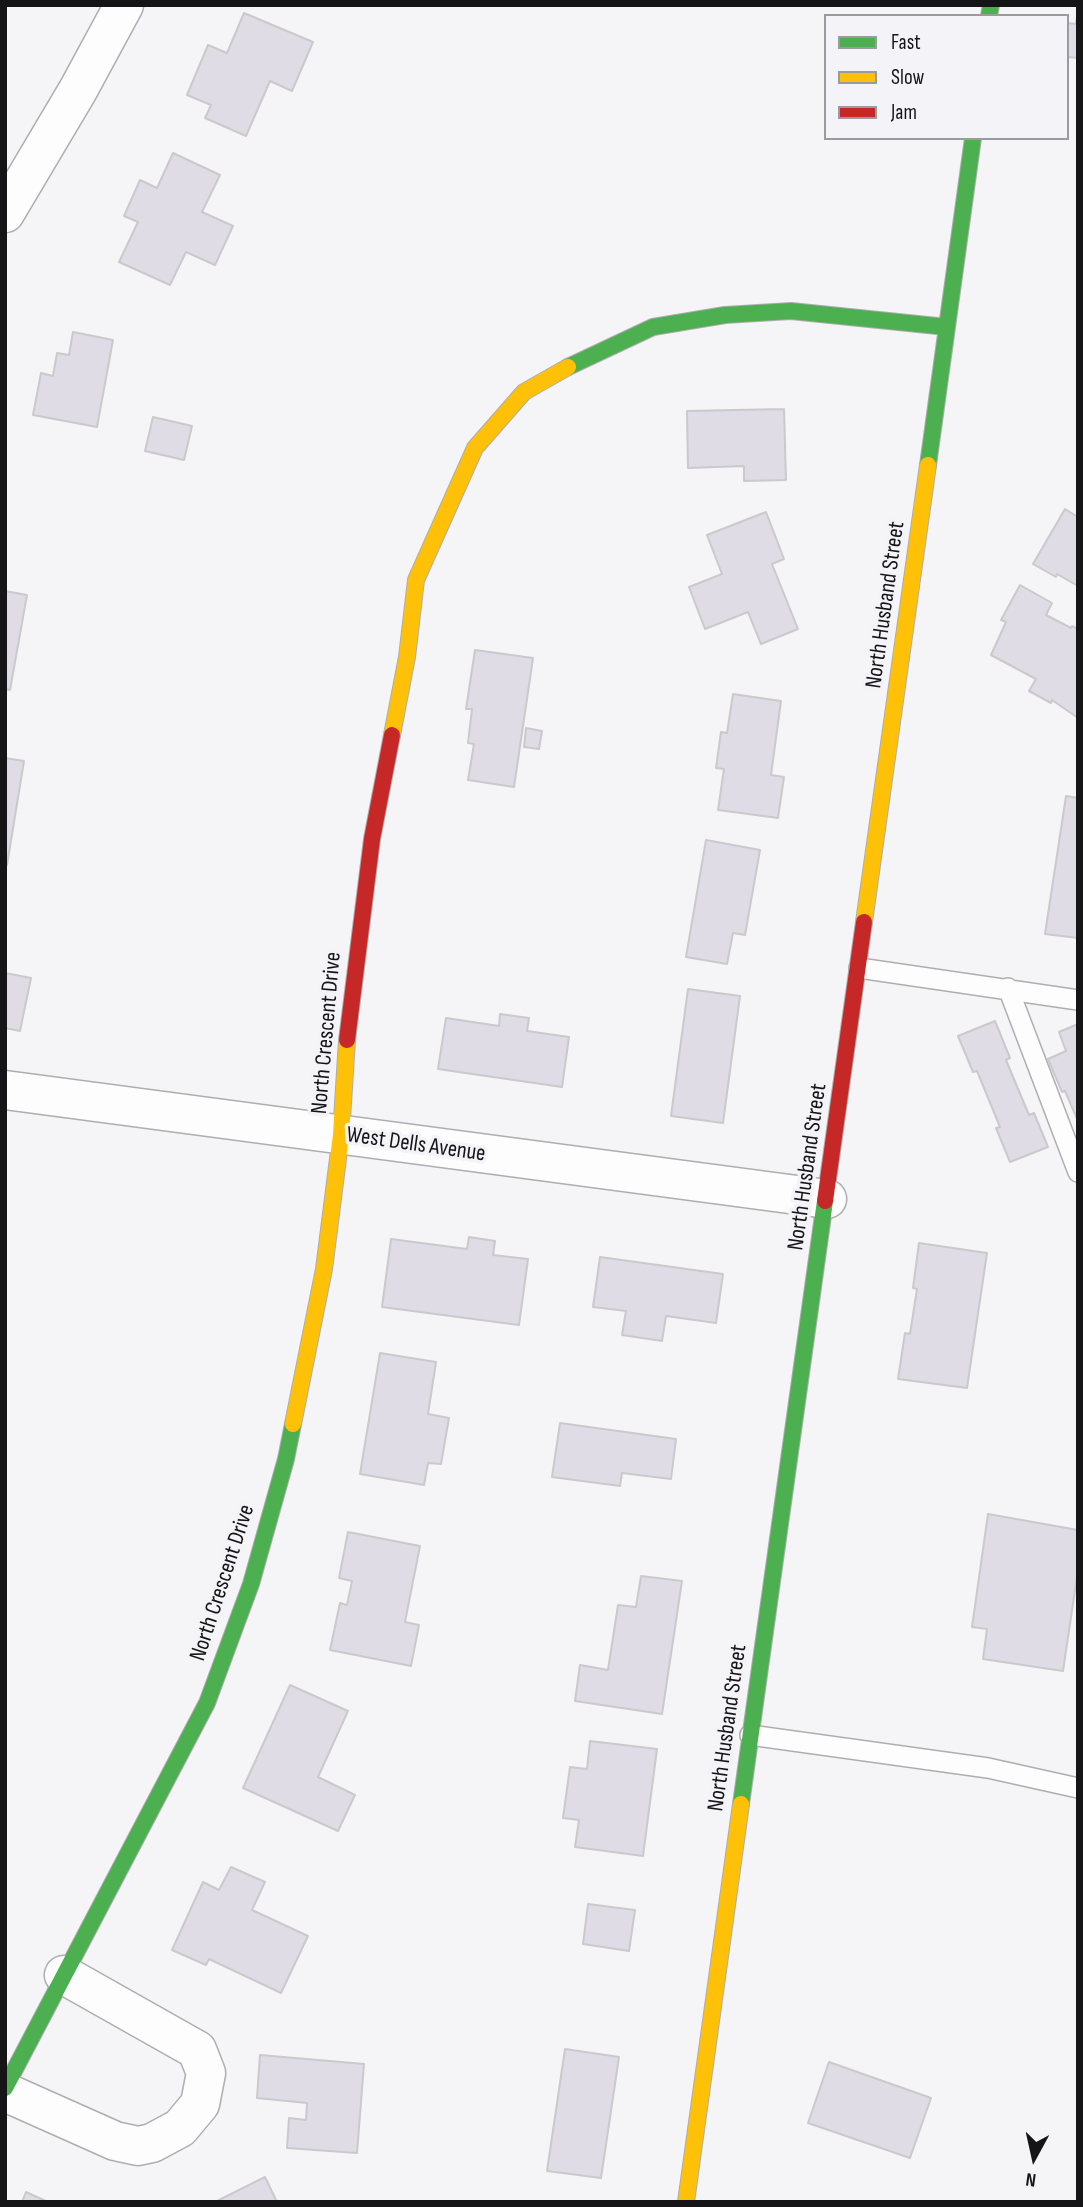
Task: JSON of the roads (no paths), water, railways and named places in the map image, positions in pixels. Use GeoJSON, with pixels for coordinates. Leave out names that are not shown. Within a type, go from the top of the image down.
{"type":"FeatureCollection","features":[{"type":"Feature","properties":{"kind":"street"},"geometry":{"type":"LineString","coordinates":[[5,213],[78,90],[124,5]]}},
{"type":"Feature","properties":{"kind":"street","name":"North Husband Street"},"geometry":{"type":"LineString","coordinates":[[686,2202],[973,140]]}},
{"type":"Feature","properties":{"kind":"street","name":"North Crescent Drive"},"geometry":{"type":"LineString","coordinates":[[5,2090],[207,1703],[251,1584],[286,1459],[324,1269],[341,1135],[349,1016],[372,839],[407,657],[416,580],[475,447],[524,392],[577,361],[653,327],[725,315],[791,311],[947,327]]}},
{"type":"Feature","properties":{"kind":"street","name":"West Dells Avenue"},"geometry":{"type":"LineString","coordinates":[[5,1090],[827,1199]]}},
{"type":"Feature","properties":{"kind":"street"},"geometry":{"type":"LineString","coordinates":[[5,2090],[115,2141],[138,2146],[152,2143],[180,2129],[200,2104],[206,2073],[197,2050],[64,1975]]}},
{"type":"Feature","properties":{"kind":"lane"},"geometry":{"type":"LineString","coordinates":[[859,968],[1078,1000]]}},
{"type":"Feature","properties":{"kind":"lane"},"geometry":{"type":"LineString","coordinates":[[1008,988],[1078,1172]]}},
{"type":"Feature","properties":{"kind":"lane"},"geometry":{"type":"LineString","coordinates":[[750,1735],[988,1768],[1078,1788]]}}]}
